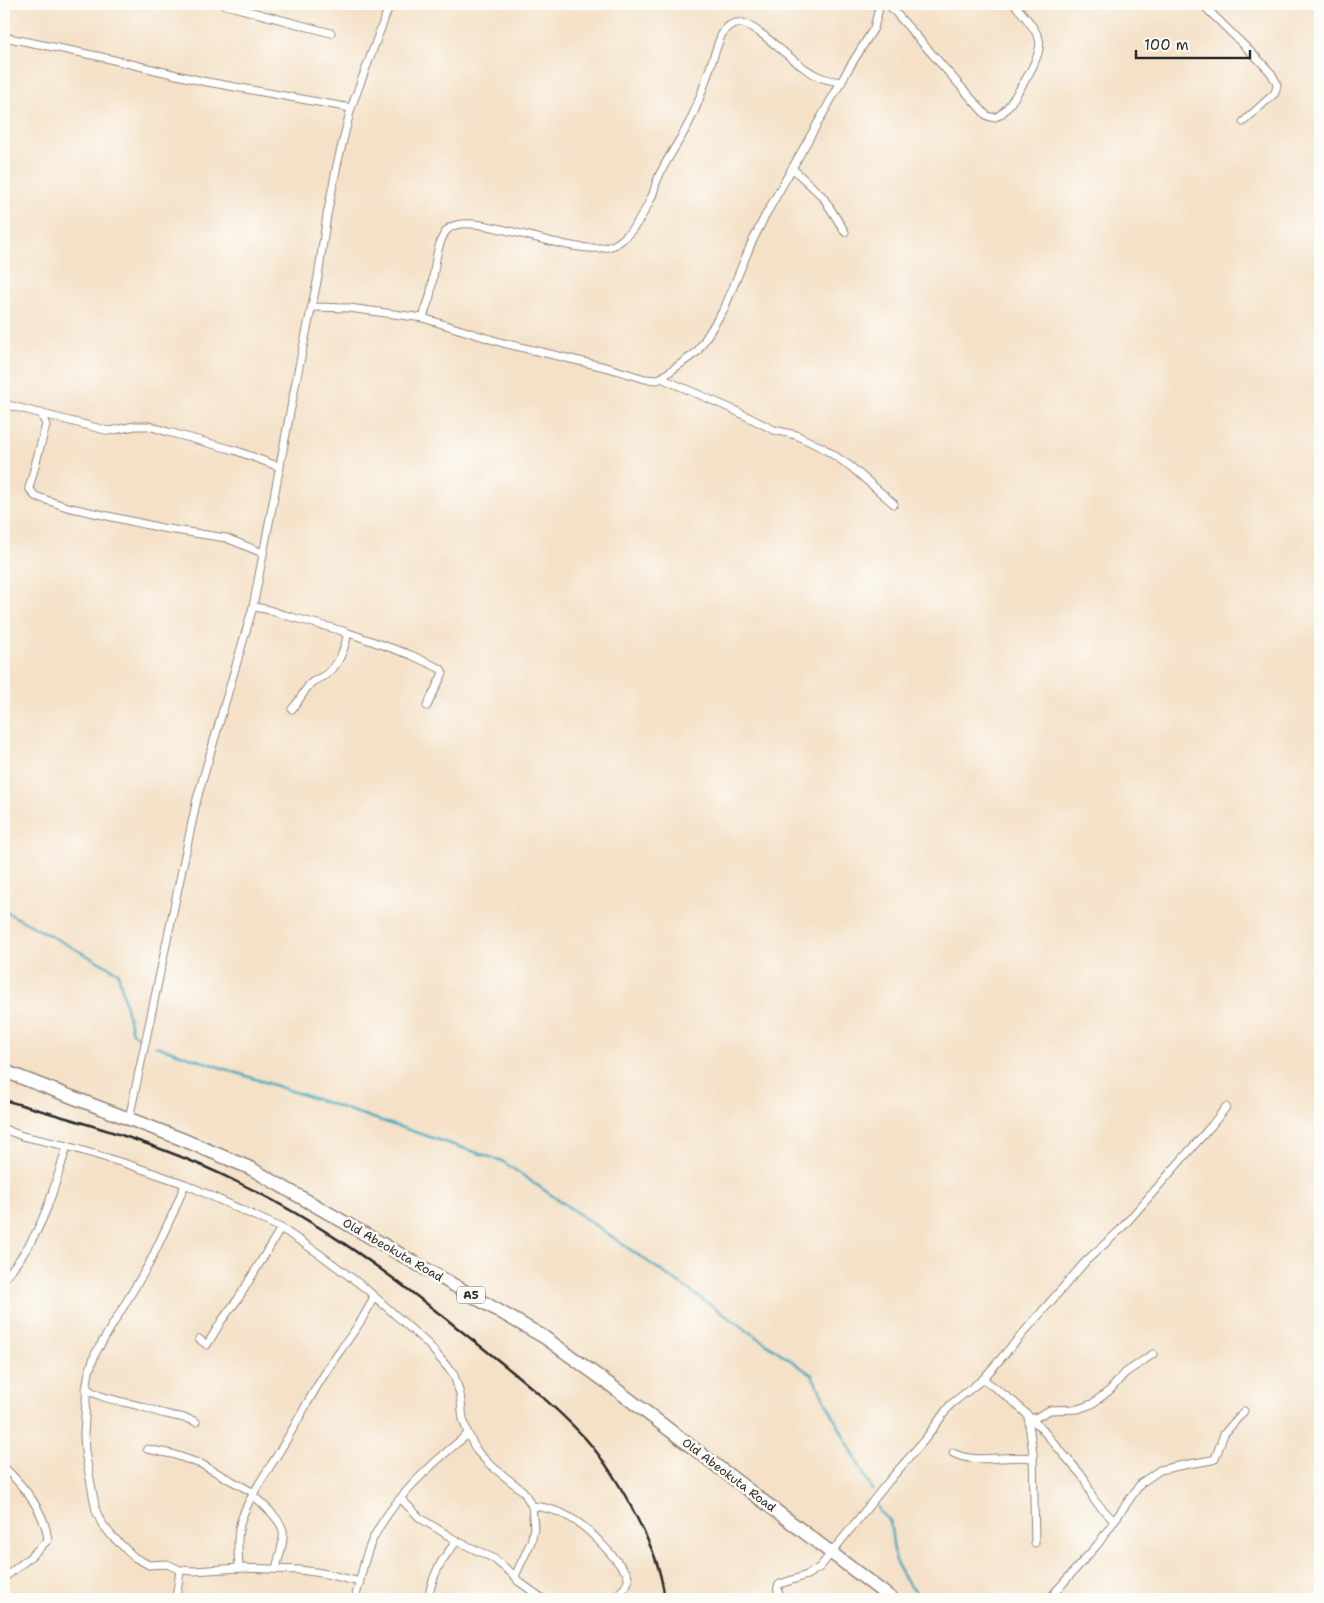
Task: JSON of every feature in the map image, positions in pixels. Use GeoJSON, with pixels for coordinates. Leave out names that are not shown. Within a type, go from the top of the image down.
{"type":"FeatureCollection","features":[{"type":"Feature","properties":{"kind":"highway","name":"Old Abeokuta Road"},"geometry":{"type":"LineString","coordinates":[[4,1071],[179,1138],[250,1168],[544,1337],[609,1384],[892,1599]]}},
{"type":"Feature","properties":{"kind":"street"},"geometry":{"type":"LineString","coordinates":[[222,4],[330,33]]}},
{"type":"Feature","properties":{"kind":"street"},"geometry":{"type":"LineString","coordinates":[[128,1119],[197,799],[253,607],[312,307],[327,215],[351,108],[390,4]]}},
{"type":"Feature","properties":{"kind":"street"},"geometry":{"type":"LineString","coordinates":[[312,307],[349,308],[422,318],[503,342],[609,368],[645,380],[661,378],[697,352],[724,310],[751,244],[792,168],[874,28],[880,4]]}},
{"type":"Feature","properties":{"kind":"street"},"geometry":{"type":"LineString","coordinates":[[888,4],[986,115],[991,118],[1000,114],[1010,104],[1039,54],[1039,40],[1034,28],[1014,4]]}},
{"type":"Feature","properties":{"kind":"street"},"geometry":{"type":"LineString","coordinates":[[1202,4],[1259,60],[1271,73],[1276,82],[1275,93],[1243,122]]}},
{"type":"Feature","properties":{"kind":"street"},"geometry":{"type":"LineString","coordinates":[[422,318],[430,296],[435,262],[443,236],[454,225],[461,223],[495,227],[544,240],[598,249],[612,247],[623,239],[639,220],[650,202],[657,179],[694,112],[720,36],[724,29],[734,23],[750,26],[819,78],[842,82]]}},
{"type":"Feature","properties":{"kind":"street"},"geometry":{"type":"LineString","coordinates":[[4,37],[98,56],[202,81],[351,108]]}},
{"type":"Feature","properties":{"kind":"street"},"geometry":{"type":"LineString","coordinates":[[792,168],[823,197],[844,232]]}},
{"type":"Feature","properties":{"kind":"street"},"geometry":{"type":"LineString","coordinates":[[661,378],[732,409],[774,430],[796,434],[823,448],[850,466],[894,504]]}},
{"type":"Feature","properties":{"kind":"street"},"geometry":{"type":"LineString","coordinates":[[4,404],[109,431],[135,426],[149,426],[234,450],[280,467]]}},
{"type":"Feature","properties":{"kind":"street"},"geometry":{"type":"LineString","coordinates":[[41,413],[46,425],[29,488],[34,496],[67,507],[110,517],[162,528],[226,538],[263,553]]}},
{"type":"Feature","properties":{"kind":"street"},"geometry":{"type":"LineString","coordinates":[[253,607],[266,608],[284,616],[343,631],[411,654],[442,668],[443,673],[427,706]]}},
{"type":"Feature","properties":{"kind":"street"},"geometry":{"type":"LineString","coordinates":[[292,709],[299,702],[309,685],[326,674],[342,654],[347,636],[343,631]]}},
{"type":"Feature","properties":{"kind":"street"},"geometry":{"type":"LineString","coordinates":[[781,1599],[777,1589],[780,1584],[814,1572],[832,1553],[888,1482],[926,1438],[950,1405],[982,1379],[1086,1261],[1120,1230],[1212,1126],[1226,1107]]}},
{"type":"Feature","properties":{"kind":"street"},"geometry":{"type":"LineString","coordinates":[[4,1128],[22,1136],[67,1146],[130,1164],[185,1184],[281,1228],[321,1255],[374,1296],[428,1344],[454,1375],[468,1434],[477,1451],[488,1463],[523,1490],[532,1506],[534,1528],[531,1542],[515,1576]]}},
{"type":"Feature","properties":{"kind":"street"},"geometry":{"type":"LineString","coordinates":[[4,1279],[26,1250],[37,1228],[48,1204],[67,1146]]}},
{"type":"Feature","properties":{"kind":"street"},"geometry":{"type":"LineString","coordinates":[[185,1184],[149,1264],[95,1354],[89,1372],[86,1388],[84,1434],[85,1452],[96,1511],[101,1522],[111,1535],[134,1557],[149,1565],[166,1564],[180,1570],[194,1571],[239,1568],[322,1572],[360,1582]]}},
{"type":"Feature","properties":{"kind":"street"},"geometry":{"type":"LineString","coordinates":[[199,1339],[207,1345],[222,1320],[238,1299],[281,1228]]}},
{"type":"Feature","properties":{"kind":"street"},"geometry":{"type":"LineString","coordinates":[[239,1568],[238,1531],[253,1494],[303,1409],[340,1351],[361,1323],[374,1296]]}},
{"type":"Feature","properties":{"kind":"street"},"geometry":{"type":"LineString","coordinates":[[1030,1418],[1050,1410],[1078,1409],[1092,1404],[1110,1390],[1125,1373],[1153,1354]]}},
{"type":"Feature","properties":{"kind":"street"},"geometry":{"type":"LineString","coordinates":[[982,1379],[1014,1402],[1030,1418],[1084,1478],[1094,1500],[1114,1521]]}},
{"type":"Feature","properties":{"kind":"street"},"geometry":{"type":"LineString","coordinates":[[86,1388],[93,1393],[105,1397],[143,1406],[164,1414],[184,1417],[196,1422]]}},
{"type":"Feature","properties":{"kind":"street"},"geometry":{"type":"LineString","coordinates":[[1049,1599],[1098,1544],[1141,1483],[1160,1470],[1208,1462],[1215,1459],[1224,1434],[1244,1411]]}},
{"type":"Feature","properties":{"kind":"street"},"geometry":{"type":"LineString","coordinates":[[1030,1418],[1035,1543]]}},
{"type":"Feature","properties":{"kind":"street"},"geometry":{"type":"LineString","coordinates":[[355,1599],[375,1534],[386,1516],[439,1458],[468,1434]]}},
{"type":"Feature","properties":{"kind":"street"},"geometry":{"type":"LineString","coordinates":[[147,1449],[172,1454],[201,1464],[253,1494],[268,1509],[284,1531],[276,1569]]}},
{"type":"Feature","properties":{"kind":"street"},"geometry":{"type":"LineString","coordinates":[[953,1453],[963,1458],[1022,1456],[1033,1458]]}},
{"type":"Feature","properties":{"kind":"street"},"geometry":{"type":"LineString","coordinates":[[4,1468],[32,1497],[48,1540],[4,1578]]}},
{"type":"Feature","properties":{"kind":"street"},"geometry":{"type":"LineString","coordinates":[[401,1499],[420,1518],[457,1541],[493,1558],[515,1576],[518,1581],[542,1599]]}},
{"type":"Feature","properties":{"kind":"street"},"geometry":{"type":"LineString","coordinates":[[532,1506],[554,1509],[571,1517],[586,1528],[626,1572],[630,1581],[620,1592],[608,1599]]}},
{"type":"Feature","properties":{"kind":"street"},"geometry":{"type":"LineString","coordinates":[[430,1590],[436,1570],[444,1556],[457,1541]]}},
{"type":"Feature","properties":{"kind":"street"},"geometry":{"type":"LineString","coordinates":[[176,1599],[180,1570]]}},
{"type":"Feature","properties":{"kind":"waterway"},"geometry":{"type":"LineString","coordinates":[[4,909],[8,913],[118,972],[132,1033],[139,1037]]}},
{"type":"Feature","properties":{"kind":"waterway"},"geometry":{"type":"LineString","coordinates":[[156,1046],[502,1161],[812,1375],[872,1490]]}},
{"type":"Feature","properties":{"kind":"waterway"},"geometry":{"type":"LineString","coordinates":[[878,1506],[879,1511],[890,1521],[895,1558],[902,1575],[921,1599]]}},
{"type":"Feature","properties":{"kind":"railway"},"geometry":{"type":"LineString","coordinates":[[4,1100],[120,1135],[205,1167],[263,1195],[319,1227],[398,1282],[520,1378],[554,1407],[585,1438],[614,1476],[637,1518],[655,1557],[665,1599]]}}]}
